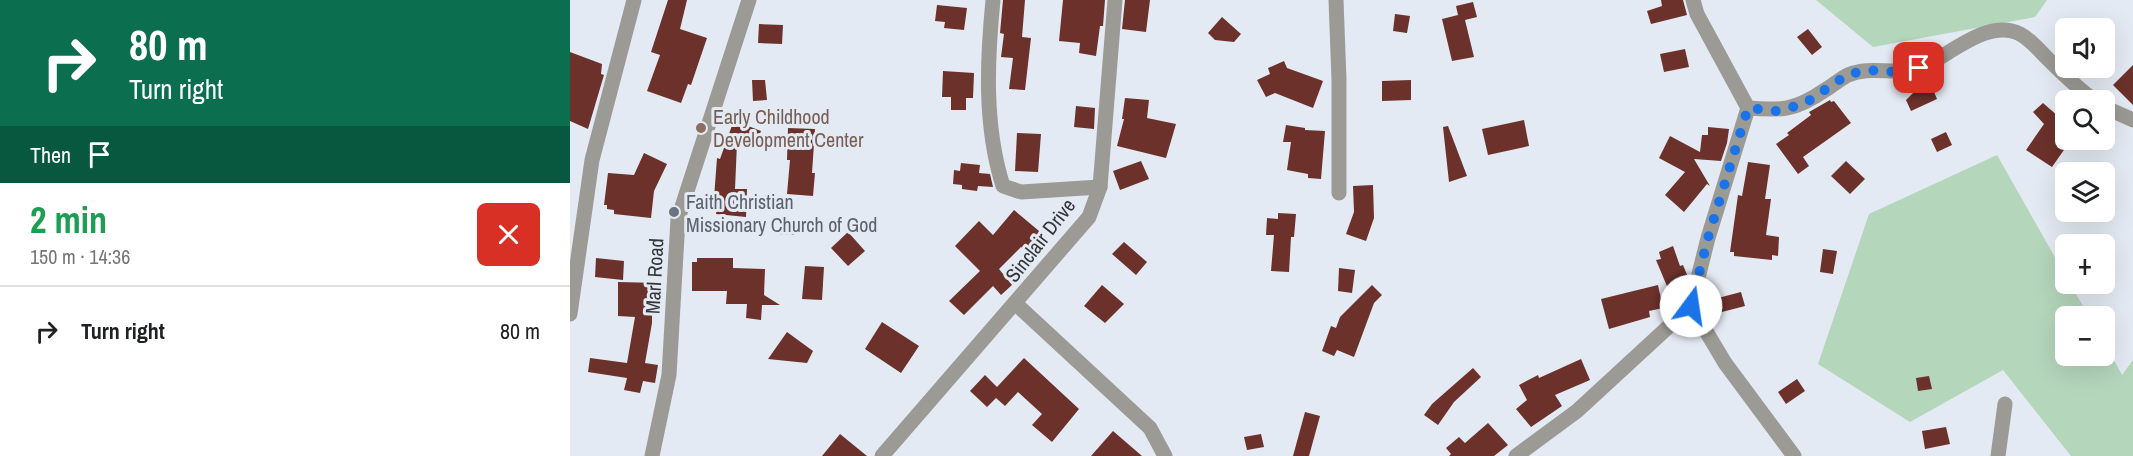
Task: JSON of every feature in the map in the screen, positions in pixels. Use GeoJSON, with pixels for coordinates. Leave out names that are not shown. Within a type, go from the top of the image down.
{"type":"FeatureCollection","features":[{"type":"Feature","properties":{"kind":"street"},"geometry":{"type":"LineString","coordinates":[[570,314],[592,160],[634,0]]}},
{"type":"Feature","properties":{"kind":"street","name":"Marl Road"},"geometry":{"type":"LineString","coordinates":[[652,456],[669,375],[678,219],[749,0]]}},
{"type":"Feature","properties":{"kind":"street"},"geometry":{"type":"LineString","coordinates":[[993,0],[988,55],[990,98],[994,157],[1003,186],[1021,192],[1100,187]]}},
{"type":"Feature","properties":{"kind":"street","name":"Sinclair Drive"},"geometry":{"type":"LineString","coordinates":[[882,456],[1089,217],[1100,187],[1115,0]]}},
{"type":"Feature","properties":{"kind":"street"},"geometry":{"type":"LineString","coordinates":[[1336,0],[1339,193]]}},
{"type":"Feature","properties":{"kind":"street"},"geometry":{"type":"LineString","coordinates":[[1516,456],[1577,411],[1691,306],[1708,238],[1748,108],[1697,14],[1693,0]]}},
{"type":"Feature","properties":{"kind":"street"},"geometry":{"type":"LineString","coordinates":[[1748,108],[1776,111],[1804,104],[1847,75],[1867,70],[1894,72],[1919,68],[1974,37],[1998,29],[2019,33],[2080,90]]}},
{"type":"Feature","properties":{"kind":"street"},"geometry":{"type":"LineString","coordinates":[[2115,112],[2133,120]]}},
{"type":"Feature","properties":{"kind":"street"},"geometry":{"type":"LineString","coordinates":[[1016,304],[1150,428],[1165,456]]}},
{"type":"Feature","properties":{"kind":"street"},"geometry":{"type":"LineString","coordinates":[[1691,306],[1725,363],[1794,456]]}},
{"type":"Feature","properties":{"kind":"street"},"geometry":{"type":"LineString","coordinates":[[1998,456],[2005,404]]}},
{"type":"Feature","properties":{"kind":"green space"},"geometry":{"type":"Polygon","coordinates":[[[1816,0],[2047,0],[2035,17],[1873,47],[1816,0]]]}},
{"type":"Feature","properties":{"kind":"green space"},"geometry":{"type":"Polygon","coordinates":[[[1997,155],[2055,257],[2055,294],[2076,294],[2083,306],[2055,306],[2055,366],[2115,366],[2115,362],[2122,375],[2133,360],[2133,456],[2071,456],[2003,370],[1910,422],[1818,364],[1869,214],[1997,155]]]}},
{"type":"Feature","properties":{"kind":"building"},"geometry":{"type":"Polygon","coordinates":[[[668,0],[687,0],[680,29],[707,38],[691,85],[688,84],[681,103],[647,91],[660,55],[651,52],[668,0]]]}},
{"type":"Feature","properties":{"kind":"building"},"geometry":{"type":"Polygon","coordinates":[[[1003,0],[1025,0],[1022,37],[1031,38],[1025,90],[1009,89],[1013,58],[1001,57],[1004,34],[1000,33],[1003,0]]]}},
{"type":"Feature","properties":{"kind":"building"},"geometry":{"type":"Polygon","coordinates":[[[1063,0],[1105,0],[1103,26],[1100,26],[1096,56],[1079,53],[1080,43],[1059,41],[1063,0]]]}},
{"type":"Feature","properties":{"kind":"building"},"geometry":{"type":"Polygon","coordinates":[[[1125,0],[1150,0],[1146,32],[1122,29],[1125,0]]]}},
{"type":"Feature","properties":{"kind":"building"},"geometry":{"type":"Polygon","coordinates":[[[1661,0],[1683,0],[1687,15],[1651,24],[1647,11],[1662,6],[1661,0]]]}},
{"type":"Feature","properties":{"kind":"building"},"geometry":{"type":"Polygon","coordinates":[[[1473,2],[1477,17],[1465,20],[1474,57],[1452,61],[1442,19],[1458,15],[1456,6],[1473,2]]]}},
{"type":"Feature","properties":{"kind":"building"},"geometry":{"type":"Polygon","coordinates":[[[937,5],[967,8],[964,30],[944,28],[945,22],[935,21],[937,5]]]}},
{"type":"Feature","properties":{"kind":"building"},"geometry":{"type":"Polygon","coordinates":[[[1395,14],[1410,16],[1407,33],[1393,31],[1395,14]]]}},
{"type":"Feature","properties":{"kind":"building"},"geometry":{"type":"Polygon","coordinates":[[[1222,17],[1241,34],[1234,42],[1215,40],[1208,33],[1222,17]]]}},
{"type":"Feature","properties":{"kind":"building"},"geometry":{"type":"Polygon","coordinates":[[[759,24],[783,25],[782,44],[758,43],[759,24]]]}},
{"type":"Feature","properties":{"kind":"building"},"geometry":{"type":"Polygon","coordinates":[[[1808,29],[1822,47],[1812,55],[1797,37],[1808,29]]]}},
{"type":"Feature","properties":{"kind":"building"},"geometry":{"type":"Polygon","coordinates":[[[1685,49],[1689,67],[1664,72],[1660,54],[1685,49]]]}},
{"type":"Feature","properties":{"kind":"building"},"geometry":{"type":"Polygon","coordinates":[[[570,52],[602,64],[601,74],[604,75],[588,129],[570,121],[570,52]]]}},
{"type":"Feature","properties":{"kind":"building"},"geometry":{"type":"Polygon","coordinates":[[[1284,61],[1287,68],[1323,81],[1313,108],[1275,93],[1266,97],[1257,80],[1270,74],[1268,68],[1284,61]]]}},
{"type":"Feature","properties":{"kind":"building"},"geometry":{"type":"Polygon","coordinates":[[[2133,65],[2133,105],[2113,85],[2133,65]]]}},
{"type":"Feature","properties":{"kind":"building"},"geometry":{"type":"Polygon","coordinates":[[[943,71],[974,73],[973,98],[966,98],[966,110],[951,110],[951,97],[942,97],[943,71]]]}},
{"type":"Feature","properties":{"kind":"building"},"geometry":{"type":"Polygon","coordinates":[[[752,80],[765,80],[767,100],[753,101],[752,80]]]}},
{"type":"Feature","properties":{"kind":"building"},"geometry":{"type":"Polygon","coordinates":[[[1411,80],[1411,100],[1382,101],[1382,81],[1411,80]]]}},
{"type":"Feature","properties":{"kind":"building"},"geometry":{"type":"Polygon","coordinates":[[[1929,80],[1937,99],[1911,111],[1906,100],[1915,91],[1912,88],[1929,80]]]}},
{"type":"Feature","properties":{"kind":"building"},"geometry":{"type":"Polygon","coordinates":[[[1125,98],[1149,100],[1147,118],[1176,124],[1166,158],[1117,146],[1124,119],[1122,119],[1125,98]]]}},
{"type":"Feature","properties":{"kind":"building"},"geometry":{"type":"Polygon","coordinates":[[[1830,100],[1834,101],[1851,123],[1803,157],[1809,166],[1798,174],[1776,144],[1811,115],[1809,112],[1830,100]]]}},
{"type":"Feature","properties":{"kind":"building"},"geometry":{"type":"Polygon","coordinates":[[[2043,103],[2055,113],[2055,150],[2064,150],[2052,167],[2026,150],[2044,124],[2033,112],[2043,103]]]}},
{"type":"Feature","properties":{"kind":"building"},"geometry":{"type":"Polygon","coordinates":[[[1076,106],[1095,108],[1094,129],[1074,127],[1076,106]]]}},
{"type":"Feature","properties":{"kind":"building"},"geometry":{"type":"Polygon","coordinates":[[[735,117],[739,118],[738,122],[761,131],[754,149],[737,143],[735,189],[747,189],[746,217],[716,214],[718,198],[714,198],[717,158],[720,159],[735,117]]]}},
{"type":"Feature","properties":{"kind":"building"},"geometry":{"type":"Polygon","coordinates":[[[1524,120],[1529,146],[1488,155],[1482,129],[1524,120]]]}},
{"type":"Feature","properties":{"kind":"building"},"geometry":{"type":"Polygon","coordinates":[[[1286,125],[1305,128],[1305,130],[1325,131],[1321,179],[1308,178],[1308,174],[1287,170],[1291,142],[1283,142],[1286,125]]]}},
{"type":"Feature","properties":{"kind":"building"},"geometry":{"type":"Polygon","coordinates":[[[1448,126],[1467,176],[1449,182],[1443,127],[1448,126]]]}},
{"type":"Feature","properties":{"kind":"building"},"geometry":{"type":"Polygon","coordinates":[[[1708,127],[1729,129],[1727,143],[1721,161],[1694,159],[1710,186],[1707,184],[1684,212],[1665,195],[1685,172],[1659,158],[1670,136],[1700,152],[1702,135],[1708,135],[1708,127]]]}},
{"type":"Feature","properties":{"kind":"building"},"geometry":{"type":"Polygon","coordinates":[[[788,128],[815,129],[813,196],[787,194],[790,160],[787,160],[788,128]]]}},
{"type":"Feature","properties":{"kind":"building"},"geometry":{"type":"Polygon","coordinates":[[[1946,132],[1952,145],[1937,152],[1931,139],[1946,132]]]}},
{"type":"Feature","properties":{"kind":"building"},"geometry":{"type":"Polygon","coordinates":[[[1017,133],[1041,134],[1038,172],[1015,171],[1017,133]]]}},
{"type":"Feature","properties":{"kind":"building"},"geometry":{"type":"Polygon","coordinates":[[[644,153],[667,164],[654,191],[651,218],[614,214],[614,210],[607,209],[607,205],[604,205],[608,173],[634,175],[644,153]]]}},
{"type":"Feature","properties":{"kind":"building"},"geometry":{"type":"Polygon","coordinates":[[[1141,161],[1149,179],[1120,190],[1113,171],[1141,161]]]}},
{"type":"Feature","properties":{"kind":"building"},"geometry":{"type":"Polygon","coordinates":[[[1846,161],[1865,179],[1850,194],[1831,176],[1846,161]]]}},
{"type":"Feature","properties":{"kind":"building"},"geometry":{"type":"Polygon","coordinates":[[[1748,162],[1770,165],[1765,199],[1771,199],[1766,235],[1779,237],[1778,256],[1772,255],[1772,260],[1734,256],[1734,252],[1730,252],[1738,195],[1742,196],[1748,162]]]}},
{"type":"Feature","properties":{"kind":"building"},"geometry":{"type":"Polygon","coordinates":[[[961,163],[980,165],[979,173],[990,174],[993,187],[978,186],[977,191],[962,189],[962,185],[953,184],[954,170],[960,171],[961,163]]]}},
{"type":"Feature","properties":{"kind":"building"},"geometry":{"type":"Polygon","coordinates":[[[1373,185],[1374,218],[1366,241],[1346,234],[1354,212],[1353,186],[1373,185]]]}},
{"type":"Feature","properties":{"kind":"building"},"geometry":{"type":"Polygon","coordinates":[[[1014,210],[1045,236],[1030,254],[1021,247],[999,269],[1012,285],[1001,295],[993,286],[964,315],[949,301],[980,271],[955,246],[979,221],[993,235],[1014,210]]]}},
{"type":"Feature","properties":{"kind":"building"},"geometry":{"type":"Polygon","coordinates":[[[1278,213],[1296,214],[1294,237],[1291,237],[1289,272],[1271,271],[1274,235],[1266,235],[1267,218],[1278,219],[1278,213]]]}},
{"type":"Feature","properties":{"kind":"building"},"geometry":{"type":"Polygon","coordinates":[[[780,219],[796,221],[795,235],[778,234],[780,219]]]}},
{"type":"Feature","properties":{"kind":"building"},"geometry":{"type":"Polygon","coordinates":[[[848,232],[865,251],[848,266],[831,248],[848,232]]]}},
{"type":"Feature","properties":{"kind":"building"},"geometry":{"type":"Polygon","coordinates":[[[1124,242],[1147,262],[1136,275],[1112,254],[1124,242]]]}},
{"type":"Feature","properties":{"kind":"building"},"geometry":{"type":"Polygon","coordinates":[[[1673,246],[1680,266],[1683,265],[1688,277],[1686,284],[1669,291],[1656,260],[1661,259],[1659,252],[1673,246]]]}},
{"type":"Feature","properties":{"kind":"building"},"geometry":{"type":"Polygon","coordinates":[[[1823,249],[1837,251],[1833,274],[1820,272],[1823,249]]]}},
{"type":"Feature","properties":{"kind":"building"},"geometry":{"type":"Polygon","coordinates":[[[596,258],[624,261],[623,280],[595,277],[596,258]]]}},
{"type":"Feature","properties":{"kind":"building"},"geometry":{"type":"Polygon","coordinates":[[[697,258],[733,258],[733,268],[765,269],[764,295],[780,305],[762,305],[761,320],[746,318],[747,304],[726,304],[727,291],[692,291],[692,262],[697,262],[697,258]]]}},
{"type":"Feature","properties":{"kind":"building"},"geometry":{"type":"Polygon","coordinates":[[[805,266],[824,267],[822,300],[802,299],[805,266]]]}},
{"type":"Feature","properties":{"kind":"building"},"geometry":{"type":"Polygon","coordinates":[[[1339,268],[1355,270],[1352,293],[1338,291],[1339,268]]]}},
{"type":"Feature","properties":{"kind":"building"},"geometry":{"type":"Polygon","coordinates":[[[618,282],[659,283],[659,297],[652,297],[652,323],[645,363],[658,365],[655,383],[643,381],[640,393],[624,390],[627,378],[588,372],[590,358],[627,363],[635,317],[618,316],[618,282]]]}},
{"type":"Feature","properties":{"kind":"building"},"geometry":{"type":"Polygon","coordinates":[[[1102,285],[1124,304],[1105,323],[1084,306],[1102,285]]]}},
{"type":"Feature","properties":{"kind":"building"},"geometry":{"type":"Polygon","coordinates":[[[1372,285],[1382,295],[1374,303],[1354,357],[1337,350],[1334,356],[1322,351],[1331,326],[1336,328],[1340,317],[1372,285]]]}},
{"type":"Feature","properties":{"kind":"building"},"geometry":{"type":"Polygon","coordinates":[[[1658,285],[1663,308],[1649,311],[1650,317],[1609,329],[1601,299],[1658,285]]]}},
{"type":"Feature","properties":{"kind":"building"},"geometry":{"type":"Polygon","coordinates":[[[1741,292],[1745,306],[1722,312],[1718,298],[1741,292]]]}},
{"type":"Feature","properties":{"kind":"building"},"geometry":{"type":"Polygon","coordinates":[[[882,322],[919,346],[901,373],[865,349],[882,322]]]}},
{"type":"Feature","properties":{"kind":"building"},"geometry":{"type":"Polygon","coordinates":[[[787,332],[813,351],[807,363],[768,359],[787,332]]]}},
{"type":"Feature","properties":{"kind":"building"},"geometry":{"type":"Polygon","coordinates":[[[1024,358],[1079,409],[1052,442],[1032,425],[1042,414],[1018,392],[1005,406],[996,398],[987,407],[970,391],[985,375],[997,387],[1024,358]]]}},
{"type":"Feature","properties":{"kind":"building"},"geometry":{"type":"Polygon","coordinates":[[[1581,359],[1590,380],[1555,395],[1562,406],[1531,427],[1516,409],[1527,400],[1519,385],[1538,375],[1539,378],[1581,359]]]}},
{"type":"Feature","properties":{"kind":"building"},"geometry":{"type":"Polygon","coordinates":[[[1473,368],[1481,377],[1454,402],[1438,425],[1424,415],[1432,404],[1473,368]]]}},
{"type":"Feature","properties":{"kind":"building"},"geometry":{"type":"Polygon","coordinates":[[[1929,376],[1932,389],[1918,391],[1916,378],[1929,376]]]}},
{"type":"Feature","properties":{"kind":"building"},"geometry":{"type":"Polygon","coordinates":[[[1797,379],[1805,391],[1786,404],[1778,392],[1797,379]]]}},
{"type":"Feature","properties":{"kind":"building"},"geometry":{"type":"Polygon","coordinates":[[[1305,412],[1320,416],[1309,456],[1293,456],[1305,412]]]}},
{"type":"Feature","properties":{"kind":"building"},"geometry":{"type":"Polygon","coordinates":[[[1488,423],[1508,445],[1494,456],[1449,456],[1451,454],[1446,448],[1459,437],[1465,443],[1488,423]]]}},
{"type":"Feature","properties":{"kind":"building"},"geometry":{"type":"Polygon","coordinates":[[[1946,427],[1950,444],[1925,449],[1922,431],[1946,427]]]}},
{"type":"Feature","properties":{"kind":"building"},"geometry":{"type":"Polygon","coordinates":[[[1113,431],[1142,456],[1091,456],[1113,431]]]}},
{"type":"Feature","properties":{"kind":"building"},"geometry":{"type":"Polygon","coordinates":[[[840,434],[867,456],[822,456],[840,434]]]}},
{"type":"Feature","properties":{"kind":"building"},"geometry":{"type":"Polygon","coordinates":[[[1261,434],[1264,447],[1247,450],[1244,437],[1261,434]]]}},
{"type":"Feature","properties":{"kind":"place","name":"Early Childhood Development Center"},"geometry":{"type":"Point","coordinates":[701,128]}},
{"type":"Feature","properties":{"kind":"place","name":"Faith Christian Missionary Church of God"},"geometry":{"type":"Point","coordinates":[674,212]}},
{"type":"Feature","properties":{"kind":"route"},"geometry":{"type":"LineString","coordinates":[[1691,306],[1708,238],[1748,108],[1776,111],[1804,104],[1847,75],[1867,70],[1894,72],[1919,68]]}}]}
